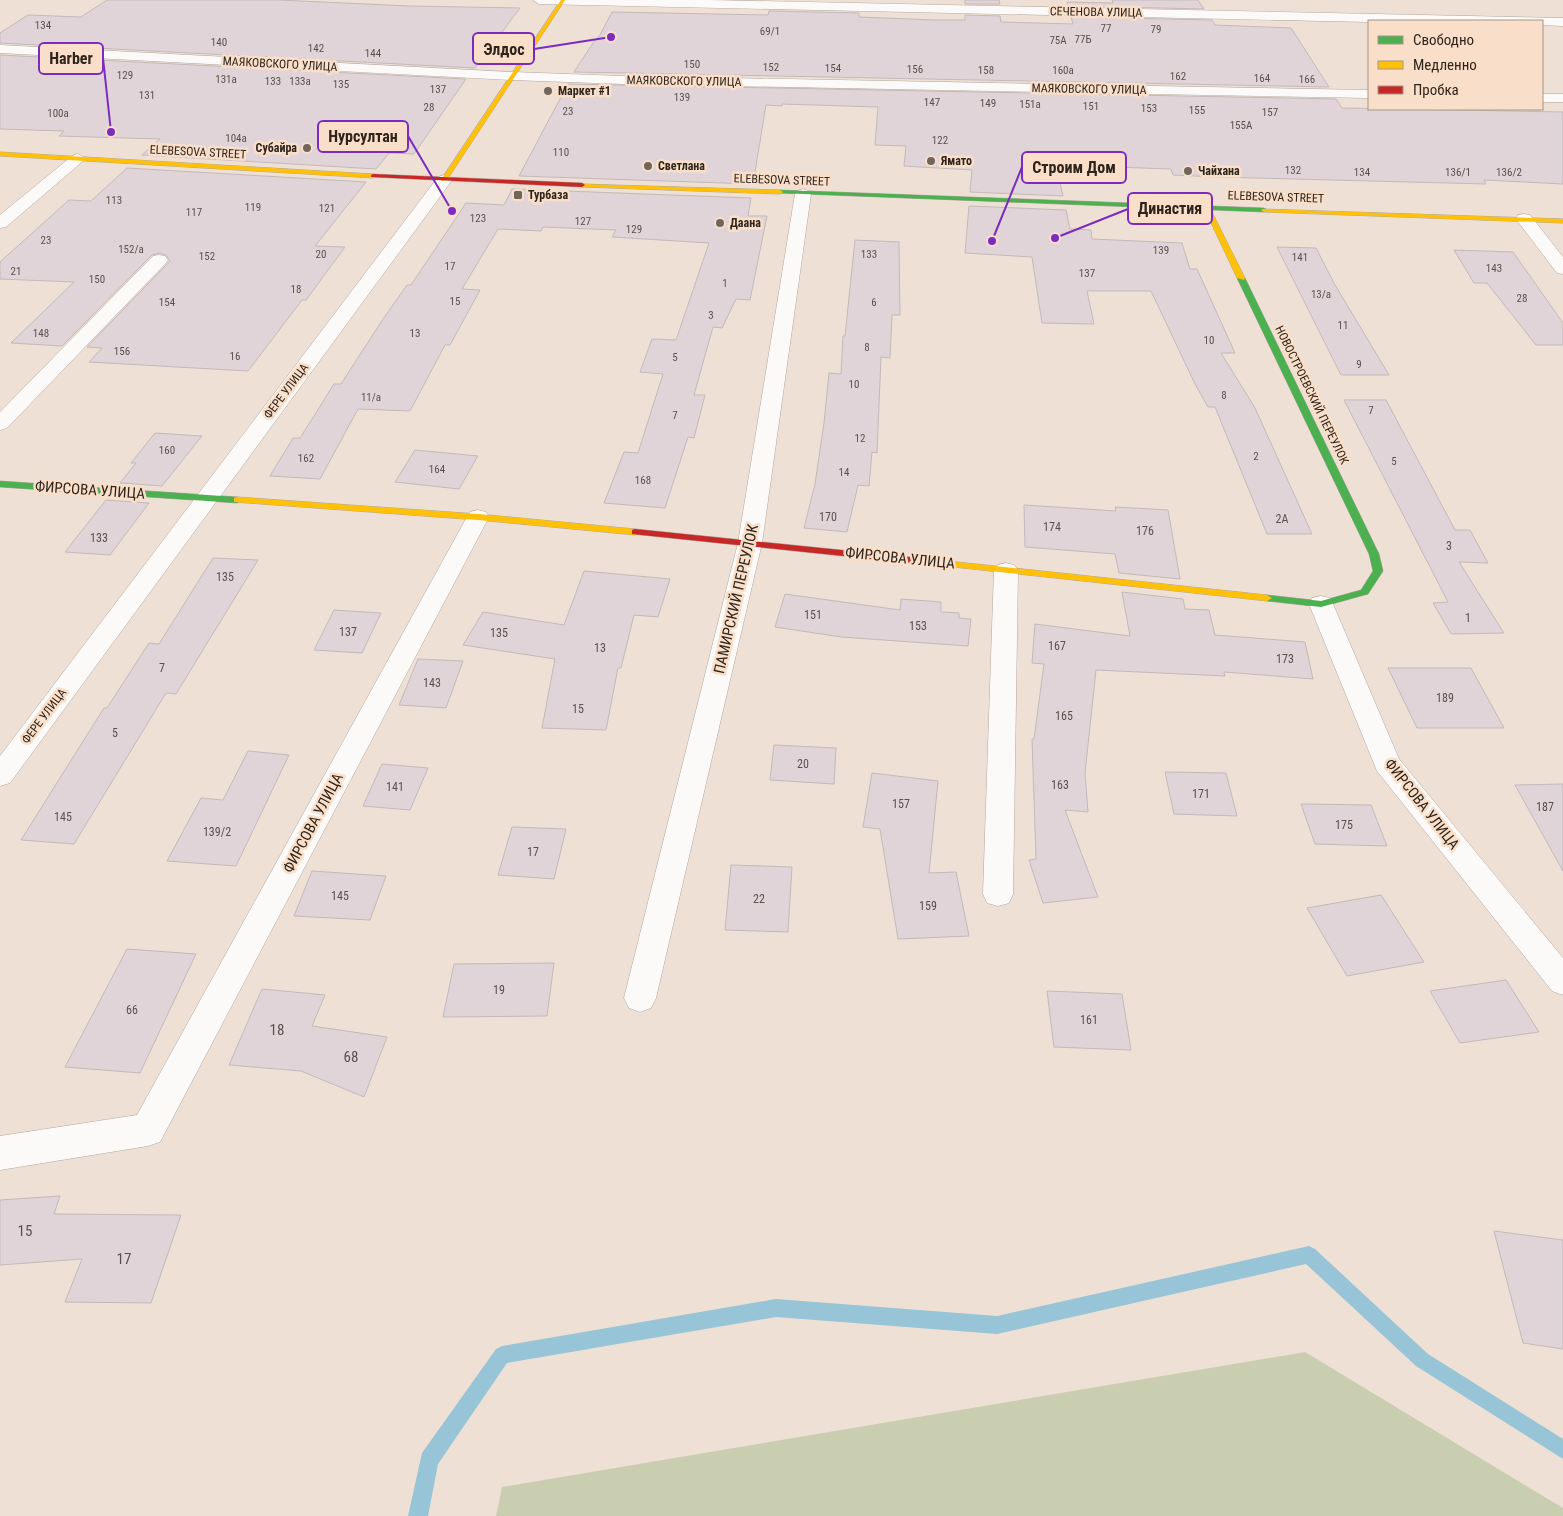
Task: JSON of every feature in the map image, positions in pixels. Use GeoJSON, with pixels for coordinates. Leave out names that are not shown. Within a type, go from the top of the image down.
{"type":"FeatureCollection","features":[{"type":"Feature","properties":{"kind":"street","name":"СЕЧЕНОВА УЛИЦА"},"geometry":{"type":"LineString","coordinates":[[538,0],[1468,20]]}},
{"type":"Feature","properties":{"kind":"street","name":"ФЕРЕ УЛИЦА"},"geometry":{"type":"LineString","coordinates":[[0,776],[444,180],[563,1]]}},
{"type":"Feature","properties":{"kind":"street","name":"СЕЧЕНОВА УЛИЦА"},"geometry":{"type":"LineString","coordinates":[[1543,22],[1563,22]]}},
{"type":"Feature","properties":{"kind":"street","name":"МАЯКОВСКОГО УЛИЦА"},"geometry":{"type":"LineString","coordinates":[[0,49],[512,76],[633,80],[1368,94]]}},
{"type":"Feature","properties":{"kind":"street"},"geometry":{"type":"LineString","coordinates":[[1543,98],[1563,98]]}},
{"type":"Feature","properties":{"kind":"street","name":"ELEBESOVA STREET"},"geometry":{"type":"LineString","coordinates":[[0,154],[444,180],[1563,221]]}},
{"type":"Feature","properties":{"kind":"street"},"geometry":{"type":"LineString","coordinates":[[0,223],[78,159]]}},
{"type":"Feature","properties":{"kind":"street","name":"ПАМИРСКИЙ ПЕРЕУЛОК"},"geometry":{"type":"LineString","coordinates":[[640,998],[750,542],[803,194]]}},
{"type":"Feature","properties":{"kind":"street","name":"НОВОСТРОЕВСКИЙ ПЕРЕУЛОК"},"geometry":{"type":"LineString","coordinates":[[1207,208],[1374,554],[1378,571],[1365,592]]}},
{"type":"Feature","properties":{"kind":"street"},"geometry":{"type":"LineString","coordinates":[[1524,219],[1563,269]]}},
{"type":"Feature","properties":{"kind":"street"},"geometry":{"type":"LineString","coordinates":[[0,424],[159,260]]}},
{"type":"Feature","properties":{"kind":"street","name":"ФИРСОВА УЛИЦА"},"geometry":{"type":"LineString","coordinates":[[0,484],[478,517],[750,542],[1321,604],[1365,592]]}},
{"type":"Feature","properties":{"kind":"street","name":"ФИРСОВА УЛИЦА"},"geometry":{"type":"LineString","coordinates":[[0,1153],[148,1130],[478,517]]}},
{"type":"Feature","properties":{"kind":"street"},"geometry":{"type":"LineString","coordinates":[[998,894],[1006,570]]}},
{"type":"Feature","properties":{"kind":"street","name":"ФИРСОВА УЛИЦА"},"geometry":{"type":"LineString","coordinates":[[1321,604],[1387,764],[1563,980]]}},
{"type":"Feature","properties":{"kind":"green space"},"geometry":{"type":"Polygon","coordinates":[[[1305,1352],[1563,1508],[1563,1516],[496,1516],[502,1487],[1305,1352]]]}},
{"type":"Feature","properties":{"kind":"building"},"geometry":{"type":"Polygon","coordinates":[[[107,0],[279,0],[410,6],[520,8],[475,68],[0,43],[0,33],[28,15],[81,17],[107,0]]]}},
{"type":"Feature","properties":{"kind":"building"},"geometry":{"type":"Polygon","coordinates":[[[965,0],[999,0],[1000,4],[965,4],[965,0]]]}},
{"type":"Feature","properties":{"kind":"building"},"geometry":{"type":"Polygon","coordinates":[[[1112,0],[1198,0],[1204,9],[1068,6],[1067,2],[1113,3],[1112,0]]]}},
{"type":"Feature","properties":{"kind":"building"},"geometry":{"type":"Polygon","coordinates":[[[769,11],[859,13],[859,17],[934,20],[965,20],[965,15],[1000,16],[1001,22],[1073,24],[1071,17],[1212,20],[1215,25],[1291,28],[1329,87],[574,72],[600,35],[612,12],[768,15],[769,11]]]}},
{"type":"Feature","properties":{"kind":"building"},"geometry":{"type":"Polygon","coordinates":[[[0,55],[466,79],[414,154],[389,153],[376,169],[142,155],[160,139],[59,136],[64,131],[0,129],[0,55]]]}},
{"type":"Feature","properties":{"kind":"building"},"geometry":{"type":"Polygon","coordinates":[[[568,84],[1336,99],[1342,108],[1368,108],[1368,110],[1563,112],[1563,184],[1484,180],[1486,184],[1217,177],[1173,175],[1171,169],[1056,165],[1063,196],[970,192],[972,170],[904,166],[906,146],[875,145],[878,107],[782,104],[782,106],[766,105],[753,184],[519,176],[568,84]]]}},
{"type":"Feature","properties":{"kind":"building"},"geometry":{"type":"Polygon","coordinates":[[[127,168],[366,182],[315,246],[345,247],[306,300],[302,300],[248,371],[89,362],[102,348],[87,347],[170,261],[166,255],[159,253],[152,255],[62,346],[11,343],[74,282],[0,279],[0,262],[69,200],[91,201],[127,168]]]}},
{"type":"Feature","properties":{"kind":"building"},"geometry":{"type":"Polygon","coordinates":[[[512,189],[751,198],[748,216],[767,216],[750,300],[736,299],[722,328],[713,327],[694,395],[705,395],[694,438],[688,437],[665,508],[604,503],[624,452],[638,453],[663,374],[640,372],[652,339],[676,340],[709,243],[612,237],[616,230],[543,227],[541,231],[498,229],[462,289],[480,290],[450,345],[445,345],[410,411],[358,409],[320,479],[270,476],[293,438],[300,438],[334,384],[341,384],[383,319],[407,285],[411,285],[466,203],[504,205],[512,189]]]}},
{"type":"Feature","properties":{"kind":"building"},"geometry":{"type":"Polygon","coordinates":[[[969,206],[1066,210],[1070,229],[1091,230],[1092,239],[1182,243],[1190,269],[1197,269],[1235,353],[1221,353],[1255,408],[1312,534],[1267,534],[1215,407],[1208,407],[1195,384],[1151,291],[1087,291],[1094,324],[1042,323],[1032,257],[965,253],[969,206]]]}},
{"type":"Feature","properties":{"kind":"building"},"geometry":{"type":"Polygon","coordinates":[[[855,240],[899,242],[900,315],[892,315],[890,358],[881,357],[877,453],[872,452],[869,486],[858,485],[847,532],[804,528],[815,484],[829,373],[841,374],[843,336],[845,336],[855,240]]]}},
{"type":"Feature","properties":{"kind":"building"},"geometry":{"type":"Polygon","coordinates":[[[1277,247],[1316,248],[1335,285],[1389,375],[1341,375],[1277,247]]]}},
{"type":"Feature","properties":{"kind":"building"},"geometry":{"type":"Polygon","coordinates":[[[1454,250],[1513,252],[1563,323],[1563,345],[1536,345],[1487,283],[1474,283],[1454,250]]]}},
{"type":"Feature","properties":{"kind":"building"},"geometry":{"type":"Polygon","coordinates":[[[1344,400],[1386,400],[1455,530],[1470,530],[1488,563],[1459,562],[1504,633],[1451,634],[1433,603],[1448,602],[1344,400]]]}},
{"type":"Feature","properties":{"kind":"building"},"geometry":{"type":"Polygon","coordinates":[[[155,433],[202,436],[162,486],[120,483],[136,463],[131,463],[155,433]]]}},
{"type":"Feature","properties":{"kind":"building"},"geometry":{"type":"Polygon","coordinates":[[[415,450],[478,456],[459,489],[395,482],[415,450]]]}},
{"type":"Feature","properties":{"kind":"building"},"geometry":{"type":"Polygon","coordinates":[[[106,500],[149,503],[110,555],[65,552],[106,500]]]}},
{"type":"Feature","properties":{"kind":"building"},"geometry":{"type":"Polygon","coordinates":[[[1024,505],[1116,511],[1115,507],[1168,510],[1180,579],[1119,573],[1115,554],[1025,547],[1024,505]]]}},
{"type":"Feature","properties":{"kind":"building"},"geometry":{"type":"Polygon","coordinates":[[[213,558],[258,560],[176,694],[166,693],[74,844],[21,840],[104,708],[107,708],[149,643],[159,644],[213,558]]]}},
{"type":"Feature","properties":{"kind":"building"},"geometry":{"type":"Polygon","coordinates":[[[584,571],[670,579],[658,617],[634,615],[621,668],[618,668],[606,730],[542,728],[555,659],[463,645],[483,612],[564,625],[584,571]]]}},
{"type":"Feature","properties":{"kind":"building"},"geometry":{"type":"Polygon","coordinates":[[[1122,592],[1183,599],[1185,609],[1209,610],[1215,635],[1305,642],[1313,679],[1224,672],[1225,676],[1096,670],[1085,773],[1088,812],[1065,810],[1098,897],[1043,903],[1029,860],[1036,859],[1032,739],[1034,739],[1044,664],[1032,663],[1035,624],[1130,636],[1122,592]]]}},
{"type":"Feature","properties":{"kind":"building"},"geometry":{"type":"Polygon","coordinates":[[[785,594],[900,610],[901,599],[941,602],[941,612],[959,613],[959,618],[971,619],[968,646],[841,637],[775,627],[785,594]]]}},
{"type":"Feature","properties":{"kind":"building"},"geometry":{"type":"Polygon","coordinates":[[[334,610],[381,613],[362,653],[314,650],[334,610]]]}},
{"type":"Feature","properties":{"kind":"building"},"geometry":{"type":"Polygon","coordinates":[[[418,659],[463,661],[446,708],[399,705],[418,659]]]}},
{"type":"Feature","properties":{"kind":"building"},"geometry":{"type":"Polygon","coordinates":[[[1388,668],[1471,668],[1504,728],[1417,728],[1388,668]]]}},
{"type":"Feature","properties":{"kind":"building"},"geometry":{"type":"Polygon","coordinates":[[[774,745],[836,748],[834,784],[770,780],[774,745]]]}},
{"type":"Feature","properties":{"kind":"building"},"geometry":{"type":"Polygon","coordinates":[[[248,751],[289,755],[236,866],[167,861],[201,798],[223,800],[248,751]]]}},
{"type":"Feature","properties":{"kind":"building"},"geometry":{"type":"Polygon","coordinates":[[[382,764],[428,768],[410,810],[363,806],[382,764]]]}},
{"type":"Feature","properties":{"kind":"building"},"geometry":{"type":"Polygon","coordinates":[[[1165,772],[1226,773],[1237,816],[1174,814],[1165,772]]]}},
{"type":"Feature","properties":{"kind":"building"},"geometry":{"type":"Polygon","coordinates":[[[872,773],[938,781],[929,873],[956,872],[969,936],[898,939],[880,829],[863,827],[872,773]]]}},
{"type":"Feature","properties":{"kind":"building"},"geometry":{"type":"Polygon","coordinates":[[[1563,784],[1563,871],[1515,785],[1563,784]]]}},
{"type":"Feature","properties":{"kind":"building"},"geometry":{"type":"Polygon","coordinates":[[[1301,804],[1371,805],[1387,846],[1315,844],[1301,804]]]}},
{"type":"Feature","properties":{"kind":"building"},"geometry":{"type":"Polygon","coordinates":[[[512,827],[566,829],[554,879],[498,875],[512,827]]]}},
{"type":"Feature","properties":{"kind":"building"},"geometry":{"type":"Polygon","coordinates":[[[731,865],[792,867],[788,932],[725,930],[731,865]]]}},
{"type":"Feature","properties":{"kind":"building"},"geometry":{"type":"Polygon","coordinates":[[[312,871],[386,876],[370,920],[294,916],[312,871]]]}},
{"type":"Feature","properties":{"kind":"building"},"geometry":{"type":"Polygon","coordinates":[[[1381,895],[1424,962],[1347,976],[1307,908],[1381,895]]]}},
{"type":"Feature","properties":{"kind":"building"},"geometry":{"type":"Polygon","coordinates":[[[127,949],[196,954],[140,1073],[65,1067],[127,949]]]}},
{"type":"Feature","properties":{"kind":"building"},"geometry":{"type":"Polygon","coordinates":[[[554,963],[547,1016],[443,1017],[454,964],[554,963]]]}},
{"type":"Feature","properties":{"kind":"building"},"geometry":{"type":"Polygon","coordinates":[[[1506,980],[1539,1032],[1460,1043],[1430,991],[1506,980]]]}},
{"type":"Feature","properties":{"kind":"building"},"geometry":{"type":"Polygon","coordinates":[[[262,989],[325,995],[312,1026],[387,1037],[364,1097],[301,1071],[229,1065],[262,989]]]}},
{"type":"Feature","properties":{"kind":"building"},"geometry":{"type":"Polygon","coordinates":[[[1047,991],[1122,994],[1131,1050],[1054,1047],[1047,991]]]}},
{"type":"Feature","properties":{"kind":"building"},"geometry":{"type":"Polygon","coordinates":[[[60,1196],[54,1214],[181,1215],[151,1303],[65,1302],[82,1259],[0,1265],[0,1200],[60,1196]]]}},
{"type":"Feature","properties":{"kind":"building"},"geometry":{"type":"Polygon","coordinates":[[[1494,1231],[1563,1240],[1563,1349],[1523,1343],[1494,1231]]]}},
{"type":"Feature","properties":{"kind":"waterway"},"geometry":{"type":"LineString","coordinates":[[418,1516],[429,1460],[502,1355],[776,1308],[997,1325],[1309,1255],[1422,1360],[1563,1450]]}},
{"type":"Feature","properties":{"kind":"traffic: fast"},"geometry":{"type":"LineString","coordinates":[[780,192],[1264,210]]}},
{"type":"Feature","properties":{"kind":"traffic: fast"},"geometry":{"type":"LineString","coordinates":[[1241,278],[1374,554],[1378,571],[1365,592],[1321,604],[1267,598]]}},
{"type":"Feature","properties":{"kind":"traffic: fast"},"geometry":{"type":"LineString","coordinates":[[0,484],[237,500]]}},
{"type":"Feature","properties":{"kind":"traffic: slow"},"geometry":{"type":"LineString","coordinates":[[444,180],[563,0]]}},
{"type":"Feature","properties":{"kind":"traffic: slow"},"geometry":{"type":"LineString","coordinates":[[0,154],[373,176]]}},
{"type":"Feature","properties":{"kind":"traffic: slow"},"geometry":{"type":"LineString","coordinates":[[582,185],[780,192]]}},
{"type":"Feature","properties":{"kind":"traffic: slow"},"geometry":{"type":"LineString","coordinates":[[1207,208],[1241,278]]}},
{"type":"Feature","properties":{"kind":"traffic: slow"},"geometry":{"type":"LineString","coordinates":[[1264,210],[1563,221]]}},
{"type":"Feature","properties":{"kind":"traffic: slow"},"geometry":{"type":"LineString","coordinates":[[237,500],[478,517],[635,532]]}},
{"type":"Feature","properties":{"kind":"traffic: slow"},"geometry":{"type":"LineString","coordinates":[[910,560],[1267,598]]}},
{"type":"Feature","properties":{"kind":"traffic: jam"},"geometry":{"type":"LineString","coordinates":[[373,176],[582,185]]}},
{"type":"Feature","properties":{"kind":"traffic: jam"},"geometry":{"type":"LineString","coordinates":[[635,532],[910,560]]}},
{"type":"Feature","properties":{"kind":"place","name":"Элдос"},"geometry":{"type":"Point","coordinates":[611,37]}},
{"type":"Feature","properties":{"kind":"place","name":"Маркет #1"},"geometry":{"type":"Point","coordinates":[548,91]}},
{"type":"Feature","properties":{"kind":"place","name":"Harber"},"geometry":{"type":"Point","coordinates":[111,132]}},
{"type":"Feature","properties":{"kind":"place","name":"Субайра"},"geometry":{"type":"Point","coordinates":[307,148]}},
{"type":"Feature","properties":{"kind":"place","name":"Ямато"},"geometry":{"type":"Point","coordinates":[931,161]}},
{"type":"Feature","properties":{"kind":"place","name":"Светлана"},"geometry":{"type":"Point","coordinates":[648,166]}},
{"type":"Feature","properties":{"kind":"place","name":"Чайхана"},"geometry":{"type":"Point","coordinates":[1188,171]}},
{"type":"Feature","properties":{"kind":"place","name":"Турбаза"},"geometry":{"type":"Point","coordinates":[518,195]}},
{"type":"Feature","properties":{"kind":"place","name":"Нурсултан"},"geometry":{"type":"Point","coordinates":[452,211]}},
{"type":"Feature","properties":{"kind":"place","name":"Даана"},"geometry":{"type":"Point","coordinates":[720,223]}},
{"type":"Feature","properties":{"kind":"place","name":"Династия"},"geometry":{"type":"Point","coordinates":[1055,238]}},
{"type":"Feature","properties":{"kind":"place","name":"Строим Дом"},"geometry":{"type":"Point","coordinates":[992,241]}}]}
